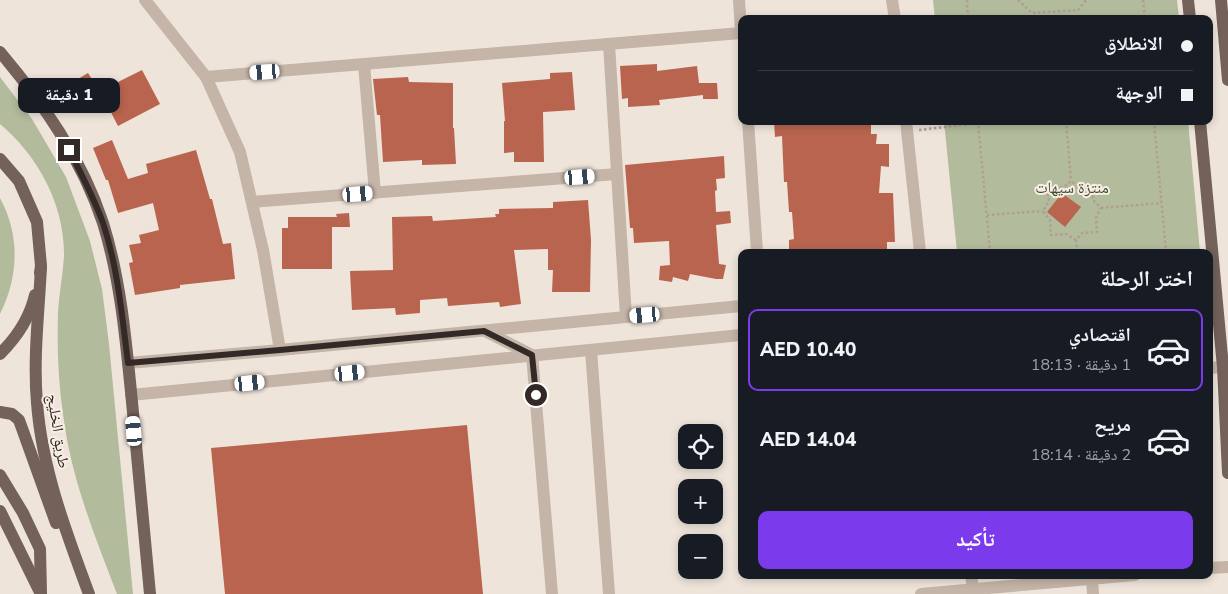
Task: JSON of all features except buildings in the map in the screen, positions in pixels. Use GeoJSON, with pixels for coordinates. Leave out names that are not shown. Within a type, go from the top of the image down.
{"type":"FeatureCollection","features":[{"type":"Feature","properties":{"kind":"main road"},"geometry":{"type":"LineString","coordinates":[[1188,0],[1190,15]]}},
{"type":"Feature","properties":{"kind":"main road"},"geometry":{"type":"LineString","coordinates":[[1221,0],[1228,80]]}},
{"type":"Feature","properties":{"kind":"main road"},"geometry":{"type":"LineString","coordinates":[[0,52],[33,93],[61,134],[85,181],[102,222],[115,269],[121,304],[150,594]]}},
{"type":"Feature","properties":{"kind":"main road"},"geometry":{"type":"LineString","coordinates":[[1200,125],[1212,249]]}},
{"type":"Feature","properties":{"kind":"main road"},"geometry":{"type":"LineString","coordinates":[[0,160],[19,181],[37,222],[41,266],[32,306],[12,342],[0,354]]}},
{"type":"Feature","properties":{"kind":"main road"},"geometry":{"type":"LineString","coordinates":[[1213,260],[1223,367],[1228,473]]}},
{"type":"Feature","properties":{"kind":"main road","name":"طريق الخليج"},"geometry":{"type":"LineString","coordinates":[[41,266],[36,376],[41,432],[49,473],[89,594]]}},
{"type":"Feature","properties":{"kind":"main road"},"geometry":{"type":"LineString","coordinates":[[0,412],[12,414],[19,420],[62,541],[84,581]]}},
{"type":"Feature","properties":{"kind":"main road"},"geometry":{"type":"LineString","coordinates":[[0,475],[23,513],[40,549],[41,594]]}},
{"type":"Feature","properties":{"kind":"main road"},"geometry":{"type":"LineString","coordinates":[[0,511],[41,594]]}},
{"type":"Feature","properties":{"kind":"street"},"geometry":{"type":"LineString","coordinates":[[145,0],[206,77],[240,152],[263,250],[280,350]]}},
{"type":"Feature","properties":{"kind":"street"},"geometry":{"type":"LineString","coordinates":[[739,0],[740,15]]}},
{"type":"Feature","properties":{"kind":"street"},"geometry":{"type":"LineString","coordinates":[[892,0],[894,15]]}},
{"type":"Feature","properties":{"kind":"street"},"geometry":{"type":"LineString","coordinates":[[206,77],[738,32]]}},
{"type":"Feature","properties":{"kind":"street"},"geometry":{"type":"LineString","coordinates":[[609,44],[626,317]]}},
{"type":"Feature","properties":{"kind":"street"},"geometry":{"type":"LineString","coordinates":[[364,64],[375,193]]}},
{"type":"Feature","properties":{"kind":"street"},"geometry":{"type":"LineString","coordinates":[[748,125],[756,249]]}},
{"type":"Feature","properties":{"kind":"street"},"geometry":{"type":"LineString","coordinates":[[906,126],[920,249]]}},
{"type":"Feature","properties":{"kind":"street"},"geometry":{"type":"LineString","coordinates":[[252,202],[617,174]]}},
{"type":"Feature","properties":{"kind":"street"},"geometry":{"type":"LineString","coordinates":[[128,363],[738,306]]}},
{"type":"Feature","properties":{"kind":"street"},"geometry":{"type":"LineString","coordinates":[[484,331],[532,355]]}},
{"type":"Feature","properties":{"kind":"street"},"geometry":{"type":"LineString","coordinates":[[131,395],[738,335]]}},
{"type":"Feature","properties":{"kind":"street"},"geometry":{"type":"LineString","coordinates":[[591,350],[610,594]]}},
{"type":"Feature","properties":{"kind":"street"},"geometry":{"type":"LineString","coordinates":[[532,355],[552,594]]}},
{"type":"Feature","properties":{"kind":"street"},"geometry":{"type":"LineString","coordinates":[[1213,368],[1223,367]]}},
{"type":"Feature","properties":{"kind":"street"},"geometry":{"type":"LineString","coordinates":[[1213,568],[1228,567]]}},
{"type":"Feature","properties":{"kind":"street"},"geometry":{"type":"LineString","coordinates":[[971,579],[972,589]]}},
{"type":"Feature","properties":{"kind":"street"},"geometry":{"type":"LineString","coordinates":[[921,594],[1092,579],[1093,594]]}},
{"type":"Feature","properties":{"kind":"path"},"geometry":{"type":"LineString","coordinates":[[966,0],[968,15]]}},
{"type":"Feature","properties":{"kind":"path"},"geometry":{"type":"LineString","coordinates":[[1018,0],[1032,13],[1078,10],[1086,0]]}},
{"type":"Feature","properties":{"kind":"path"},"geometry":{"type":"LineString","coordinates":[[1143,0],[1144,15]]}},
{"type":"Feature","properties":{"kind":"path"},"geometry":{"type":"LineString","coordinates":[[906,126],[924,125]]}},
{"type":"Feature","properties":{"kind":"path"},"geometry":{"type":"LineString","coordinates":[[978,125],[990,249]]}},
{"type":"Feature","properties":{"kind":"path"},"geometry":{"type":"LineString","coordinates":[[1066,125],[1071,181]]}},
{"type":"Feature","properties":{"kind":"path"},"geometry":{"type":"LineString","coordinates":[[1154,125],[1166,249]]}},
{"type":"Feature","properties":{"kind":"path"},"geometry":{"type":"LineString","coordinates":[[1071,181],[1079,186],[1091,186],[1092,200],[1101,208],[1162,203]]}},
{"type":"Feature","properties":{"kind":"path"},"geometry":{"type":"LineString","coordinates":[[1043,211],[1048,201],[1047,189],[1064,187],[1071,181]]}},
{"type":"Feature","properties":{"kind":"path"},"geometry":{"type":"LineString","coordinates":[[1077,249],[1076,240],[1082,233],[1097,232],[1096,217],[1101,208]]}},
{"type":"Feature","properties":{"kind":"path"},"geometry":{"type":"LineString","coordinates":[[986,215],[1043,211]]}},
{"type":"Feature","properties":{"kind":"path"},"geometry":{"type":"LineString","coordinates":[[1043,211],[1050,220],[1051,235],[1066,234],[1076,240]]}},
{"type":"Feature","properties":{"kind":"green space"},"geometry":{"type":"Polygon","coordinates":[[[933,0],[1177,0],[1179,15],[935,15],[933,0]]]}},
{"type":"Feature","properties":{"kind":"green space"},"geometry":{"type":"Polygon","coordinates":[[[0,77],[32,119],[66,177],[90,241],[102,289],[109,344],[133,594],[117,594],[84,506],[72,461],[63,414],[58,363],[58,312],[64,256],[60,218],[47,183],[37,166],[14,137],[0,124],[0,77]]]}},
{"type":"Feature","properties":{"kind":"green space","name":"منتزة سيهات"},"geometry":{"type":"Polygon","coordinates":[[[944,125],[1188,125],[1200,249],[957,249],[944,125]]]}},
{"type":"Feature","properties":{"kind":"green space"},"geometry":{"type":"Polygon","coordinates":[[[0,198],[11,226],[15,256],[11,285],[0,314],[0,198]]]}},
{"type":"Feature","properties":{"kind":"route"},"geometry":{"type":"LineString","coordinates":[[69,150],[85,181],[102,222],[113,260],[121,304],[128,363],[484,331],[532,355],[536,395]]}}]}
